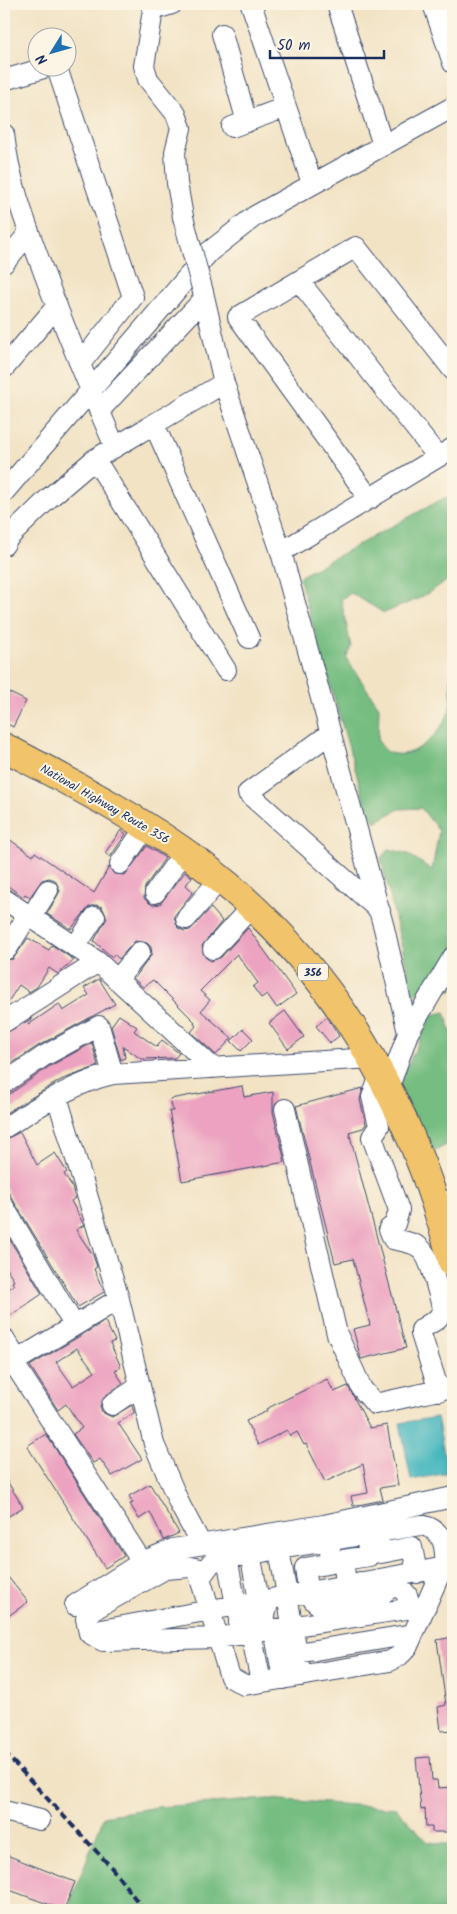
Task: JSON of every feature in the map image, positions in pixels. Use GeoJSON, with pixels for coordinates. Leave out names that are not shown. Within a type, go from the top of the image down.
{"type":"FeatureCollection","features":[{"type":"Feature","properties":{"kind":"highway","name":"National Highway Route 356"},"geometry":{"type":"LineString","coordinates":[[4,746],[146,827],[184,852],[252,906],[321,982],[351,1022],[381,1072],[415,1146],[446,1204],[453,1264]]}},
{"type":"Feature","properties":{"kind":"street"},"geometry":{"type":"LineString","coordinates":[[172,4],[152,7],[144,66],[148,79],[176,114],[181,128],[175,152],[177,184],[183,217],[204,296],[224,384],[281,552],[380,911],[408,1033]]}},
{"type":"Feature","properties":{"kind":"street"},"geometry":{"type":"LineString","coordinates":[[250,4],[312,184]]}},
{"type":"Feature","properties":{"kind":"street"},"geometry":{"type":"LineString","coordinates":[[337,4],[383,145]]}},
{"type":"Feature","properties":{"kind":"street"},"geometry":{"type":"LineString","coordinates":[[433,4],[453,63]]}},
{"type":"Feature","properties":{"kind":"street"},"geometry":{"type":"LineString","coordinates":[[222,34],[240,124],[286,107]]}},
{"type":"Feature","properties":{"kind":"street"},"geometry":{"type":"LineString","coordinates":[[4,80],[28,73]]}},
{"type":"Feature","properties":{"kind":"street"},"geometry":{"type":"LineString","coordinates":[[60,78],[133,297],[80,364]]}},
{"type":"Feature","properties":{"kind":"street"},"geometry":{"type":"LineString","coordinates":[[4,492],[209,252],[256,216],[453,108]]}},
{"type":"Feature","properties":{"kind":"street"},"geometry":{"type":"LineString","coordinates":[[4,134],[9,186],[90,390],[115,446]]}},
{"type":"Feature","properties":{"kind":"street"},"geometry":{"type":"LineString","coordinates":[[4,263],[29,233]]}},
{"type":"Feature","properties":{"kind":"street"},"geometry":{"type":"LineString","coordinates":[[370,499],[238,317],[356,247],[453,370]]}},
{"type":"Feature","properties":{"kind":"street"},"geometry":{"type":"LineString","coordinates":[[281,552],[446,452],[299,281]]}},
{"type":"Feature","properties":{"kind":"street"},"geometry":{"type":"LineString","coordinates":[[99,411],[204,296]]}},
{"type":"Feature","properties":{"kind":"street"},"geometry":{"type":"LineString","coordinates":[[4,368],[56,306]]}},
{"type":"Feature","properties":{"kind":"street"},"geometry":{"type":"LineString","coordinates":[[4,545],[8,538],[48,499],[95,459],[224,384]]}},
{"type":"Feature","properties":{"kind":"street"},"geometry":{"type":"LineString","coordinates":[[154,424],[249,638]]}},
{"type":"Feature","properties":{"kind":"street"},"geometry":{"type":"LineString","coordinates":[[95,459],[226,670]]}},
{"type":"Feature","properties":{"kind":"street"},"geometry":{"type":"LineString","coordinates":[[331,733],[248,792],[380,911]]}},
{"type":"Feature","properties":{"kind":"street"},"geometry":{"type":"LineString","coordinates":[[120,864],[146,827]]}},
{"type":"Feature","properties":{"kind":"street"},"geometry":{"type":"LineString","coordinates":[[155,893],[184,852]]}},
{"type":"Feature","properties":{"kind":"street"},"geometry":{"type":"LineString","coordinates":[[186,918],[220,879]]}},
{"type":"Feature","properties":{"kind":"street"},"geometry":{"type":"LineString","coordinates":[[7,949],[48,890]]}},
{"type":"Feature","properties":{"kind":"street"},"geometry":{"type":"LineString","coordinates":[[4,899],[98,962],[213,1068]]}},
{"type":"Feature","properties":{"kind":"street"},"geometry":{"type":"LineString","coordinates":[[213,949],[252,906]]}},
{"type":"Feature","properties":{"kind":"street"},"geometry":{"type":"LineString","coordinates":[[75,947],[95,916]]}},
{"type":"Feature","properties":{"kind":"street"},"geometry":{"type":"LineString","coordinates":[[117,980],[140,952]]}},
{"type":"Feature","properties":{"kind":"street"},"geometry":{"type":"LineString","coordinates":[[285,1109],[336,1334],[362,1389],[375,1404],[446,1389],[421,1334],[424,1327],[438,1320],[442,1313],[442,1306],[430,1264],[425,1254],[419,1247],[393,1239],[389,1229],[394,1224],[399,1210],[372,1137],[379,1126],[372,1097],[381,1072],[408,1033],[453,956]]}},
{"type":"Feature","properties":{"kind":"street"},"geometry":{"type":"LineString","coordinates":[[4,1022],[98,962]]}},
{"type":"Feature","properties":{"kind":"street"},"geometry":{"type":"LineString","coordinates":[[4,1082],[44,1056],[100,1026],[113,1074]]}},
{"type":"Feature","properties":{"kind":"street"},"geometry":{"type":"LineString","coordinates":[[4,1128],[94,1078],[113,1074],[213,1068],[381,1072]]}},
{"type":"Feature","properties":{"kind":"street"},"geometry":{"type":"LineString","coordinates":[[57,1097],[119,1299],[154,1444],[166,1476],[201,1544]]}},
{"type":"Feature","properties":{"kind":"street"},"geometry":{"type":"LineString","coordinates":[[4,1207],[74,1325]]}},
{"type":"Feature","properties":{"kind":"street"},"geometry":{"type":"LineString","coordinates":[[11,1363],[119,1299]]}},
{"type":"Feature","properties":{"kind":"street"},"geometry":{"type":"LineString","coordinates":[[4,1338],[11,1363],[142,1562]]}},
{"type":"Feature","properties":{"kind":"street"},"geometry":{"type":"LineString","coordinates":[[112,1405],[140,1386]]}},
{"type":"Feature","properties":{"kind":"street"},"geometry":{"type":"LineString","coordinates":[[75,1605],[142,1562],[173,1549],[324,1525],[453,1496]]}},
{"type":"Feature","properties":{"kind":"street"},"geometry":{"type":"LineString","coordinates":[[420,1525],[429,1526],[445,1545],[445,1562],[448,1567],[419,1607],[413,1634],[407,1648],[390,1661],[244,1685],[230,1677],[200,1578],[204,1570],[211,1563],[226,1558],[420,1525]]}},
{"type":"Feature","properties":{"kind":"street"},"geometry":{"type":"LineString","coordinates":[[371,1534],[381,1553],[412,1547],[417,1572]]}},
{"type":"Feature","properties":{"kind":"street"},"geometry":{"type":"LineString","coordinates":[[371,1534],[369,1556],[343,1560],[353,1583],[364,1594],[373,1599],[378,1598],[387,1589],[400,1587],[419,1607]]}},
{"type":"Feature","properties":{"kind":"street"},"geometry":{"type":"LineString","coordinates":[[328,1541],[332,1563],[305,1568],[309,1591],[315,1604],[325,1608],[332,1607],[342,1597],[349,1597],[357,1606],[358,1616]]}},
{"type":"Feature","properties":{"kind":"street"},"geometry":{"type":"LineString","coordinates":[[261,1682],[269,1657],[283,1628],[286,1595],[278,1549]]}},
{"type":"Feature","properties":{"kind":"street"},"geometry":{"type":"LineString","coordinates":[[236,1604],[249,1581],[250,1554]]}},
{"type":"Feature","properties":{"kind":"street"},"geometry":{"type":"LineString","coordinates":[[226,1558],[249,1581],[267,1608],[265,1615],[258,1620],[244,1618],[239,1621],[245,1633],[292,1677]]}},
{"type":"Feature","properties":{"kind":"street"},"geometry":{"type":"LineString","coordinates":[[204,1570],[190,1567],[165,1569],[93,1610],[86,1620],[90,1633],[103,1641],[218,1638],[419,1607]]}},
{"type":"Feature","properties":{"kind":"street"},"geometry":{"type":"LineString","coordinates":[[90,1633],[262,1599],[448,1567]]}},
{"type":"Feature","properties":{"kind":"street"},"geometry":{"type":"LineString","coordinates":[[269,1657],[413,1634]]}},
{"type":"Feature","properties":{"kind":"street"},"geometry":{"type":"LineString","coordinates":[[4,1810],[40,1820]]}},
{"type":"Feature","properties":{"kind":"green space"},"geometry":{"type":"Polygon","coordinates":[[[446,497],[453,500],[453,577],[420,598],[384,613],[351,593],[341,599],[351,647],[346,658],[379,707],[378,741],[388,752],[397,754],[407,753],[416,749],[425,744],[440,728],[449,711],[453,668],[453,990],[413,994],[381,858],[389,849],[408,854],[432,870],[439,831],[421,808],[399,809],[375,822],[365,803],[299,577],[446,497]]]}},
{"type":"Feature","properties":{"kind":"green space"},"geometry":{"type":"Polygon","coordinates":[[[445,1012],[453,1037],[453,1141],[430,1154],[398,1085],[432,1015],[445,1012]]]}},
{"type":"Feature","properties":{"kind":"green space"},"geometry":{"type":"Polygon","coordinates":[[[269,1799],[396,1808],[428,1842],[453,1845],[453,1910],[67,1910],[104,1816],[157,1807],[269,1799]]]}},
{"type":"Feature","properties":{"kind":"water"},"geometry":{"type":"Polygon","coordinates":[[[437,1417],[448,1473],[411,1480],[400,1423],[437,1417]]]}},
{"type":"Feature","properties":{"kind":"building"},"geometry":{"type":"Polygon","coordinates":[[[4,690],[26,701],[13,727],[4,722],[4,690]]]}},
{"type":"Feature","properties":{"kind":"building"},"geometry":{"type":"Polygon","coordinates":[[[121,830],[126,834],[110,857],[105,853],[121,830]]]}},
{"type":"Feature","properties":{"kind":"building"},"geometry":{"type":"Polygon","coordinates":[[[9,839],[33,856],[35,852],[94,893],[109,867],[114,874],[125,875],[147,846],[165,858],[145,887],[144,898],[148,902],[153,905],[160,904],[185,872],[192,877],[186,885],[193,892],[174,916],[178,928],[184,931],[190,930],[211,908],[222,921],[202,946],[205,957],[211,961],[221,957],[248,928],[296,994],[277,1008],[267,994],[261,998],[253,987],[258,983],[237,954],[200,991],[210,1000],[201,1011],[232,1038],[216,1055],[191,1032],[196,1026],[195,1022],[153,980],[143,987],[134,979],[152,954],[151,947],[147,943],[135,941],[119,959],[114,954],[112,957],[94,941],[107,918],[102,907],[96,905],[89,907],[71,929],[47,914],[60,891],[55,880],[49,878],[42,880],[30,897],[25,894],[23,897],[4,883],[4,847],[9,839]]]}},
{"type":"Feature","properties":{"kind":"building"},"geometry":{"type":"Polygon","coordinates":[[[28,938],[49,950],[52,945],[74,960],[58,974],[49,968],[37,987],[29,992],[19,985],[4,1008],[4,960],[13,959],[28,938]]]}},
{"type":"Feature","properties":{"kind":"building"},"geometry":{"type":"Polygon","coordinates":[[[99,979],[115,1004],[38,1046],[8,1066],[4,1060],[4,1034],[33,1018],[28,1025],[59,1004],[63,1011],[89,995],[84,988],[99,979]]]}},
{"type":"Feature","properties":{"kind":"building"},"geometry":{"type":"Polygon","coordinates":[[[285,1011],[304,1037],[288,1049],[269,1023],[285,1011]]]}},
{"type":"Feature","properties":{"kind":"building"},"geometry":{"type":"Polygon","coordinates":[[[119,1015],[137,1027],[134,1031],[157,1047],[162,1040],[179,1053],[175,1058],[141,1059],[123,1046],[125,1058],[121,1060],[111,1026],[119,1015]]]}},
{"type":"Feature","properties":{"kind":"building"},"geometry":{"type":"Polygon","coordinates":[[[327,1017],[339,1036],[330,1043],[316,1026],[327,1017]]]}},
{"type":"Feature","properties":{"kind":"building"},"geometry":{"type":"Polygon","coordinates":[[[243,1029],[253,1039],[241,1051],[231,1041],[243,1029]]]}},
{"type":"Feature","properties":{"kind":"building"},"geometry":{"type":"Polygon","coordinates":[[[92,1043],[98,1066],[61,1080],[4,1114],[4,1098],[50,1066],[92,1043]]]}},
{"type":"Feature","properties":{"kind":"building"},"geometry":{"type":"Polygon","coordinates":[[[242,1086],[244,1097],[273,1092],[273,1112],[285,1162],[182,1181],[169,1111],[173,1111],[170,1099],[242,1086]]]}},
{"type":"Feature","properties":{"kind":"building"},"geometry":{"type":"Polygon","coordinates":[[[363,1088],[360,1100],[366,1124],[363,1128],[349,1132],[406,1348],[361,1359],[353,1329],[370,1325],[353,1259],[335,1263],[296,1106],[363,1088]]]}},
{"type":"Feature","properties":{"kind":"building"},"geometry":{"type":"Polygon","coordinates":[[[20,1132],[37,1165],[55,1153],[67,1172],[64,1174],[72,1187],[75,1198],[71,1201],[84,1225],[76,1230],[93,1255],[97,1267],[94,1269],[104,1292],[78,1307],[4,1185],[4,1140],[20,1132]]]}},
{"type":"Feature","properties":{"kind":"building"},"geometry":{"type":"Polygon","coordinates":[[[4,1230],[42,1294],[4,1320],[4,1291],[14,1285],[12,1282],[14,1281],[4,1263],[4,1230]]]}},
{"type":"Feature","properties":{"kind":"building"},"geometry":{"type":"Polygon","coordinates":[[[105,1321],[115,1341],[110,1343],[121,1367],[115,1371],[123,1383],[105,1396],[100,1406],[102,1412],[112,1417],[132,1405],[134,1413],[118,1423],[142,1459],[112,1476],[100,1459],[93,1463],[73,1434],[82,1428],[66,1404],[58,1410],[30,1366],[105,1321]],[[77,1348],[56,1362],[73,1386],[95,1372],[77,1348]]]}},
{"type":"Feature","properties":{"kind":"building"},"geometry":{"type":"Polygon","coordinates":[[[327,1379],[334,1392],[348,1386],[370,1428],[387,1425],[398,1485],[380,1488],[383,1500],[353,1506],[351,1496],[368,1493],[363,1464],[325,1482],[306,1444],[304,1445],[297,1432],[290,1436],[287,1430],[258,1445],[246,1421],[327,1379]]]}},
{"type":"Feature","properties":{"kind":"building"},"geometry":{"type":"Polygon","coordinates":[[[46,1434],[124,1556],[105,1568],[27,1446],[46,1434]]]}},
{"type":"Feature","properties":{"kind":"building"},"geometry":{"type":"Polygon","coordinates":[[[4,1476],[23,1507],[4,1519],[4,1476]]]}},
{"type":"Feature","properties":{"kind":"building"},"geometry":{"type":"Polygon","coordinates":[[[150,1484],[179,1533],[164,1540],[150,1512],[139,1519],[130,1504],[133,1503],[129,1496],[150,1484]]]}},
{"type":"Feature","properties":{"kind":"building"},"geometry":{"type":"Polygon","coordinates":[[[4,1572],[28,1602],[4,1619],[4,1572]]]}},
{"type":"Feature","properties":{"kind":"building"},"geometry":{"type":"Polygon","coordinates":[[[453,1637],[453,1730],[441,1731],[438,1707],[446,1705],[437,1640],[453,1637]]]}},
{"type":"Feature","properties":{"kind":"building"},"geometry":{"type":"Polygon","coordinates":[[[430,1757],[432,1780],[437,1780],[438,1788],[453,1787],[453,1832],[432,1832],[432,1827],[426,1827],[425,1809],[421,1810],[416,1758],[430,1757]]]}},
{"type":"Feature","properties":{"kind":"building"},"geometry":{"type":"Polygon","coordinates":[[[4,1854],[75,1882],[64,1910],[4,1888],[4,1854]]]}},
{"type":"Feature","properties":{"kind":"railway"},"geometry":{"type":"LineString","coordinates":[[4,1752],[111,1867],[144,1910]]}}]}
